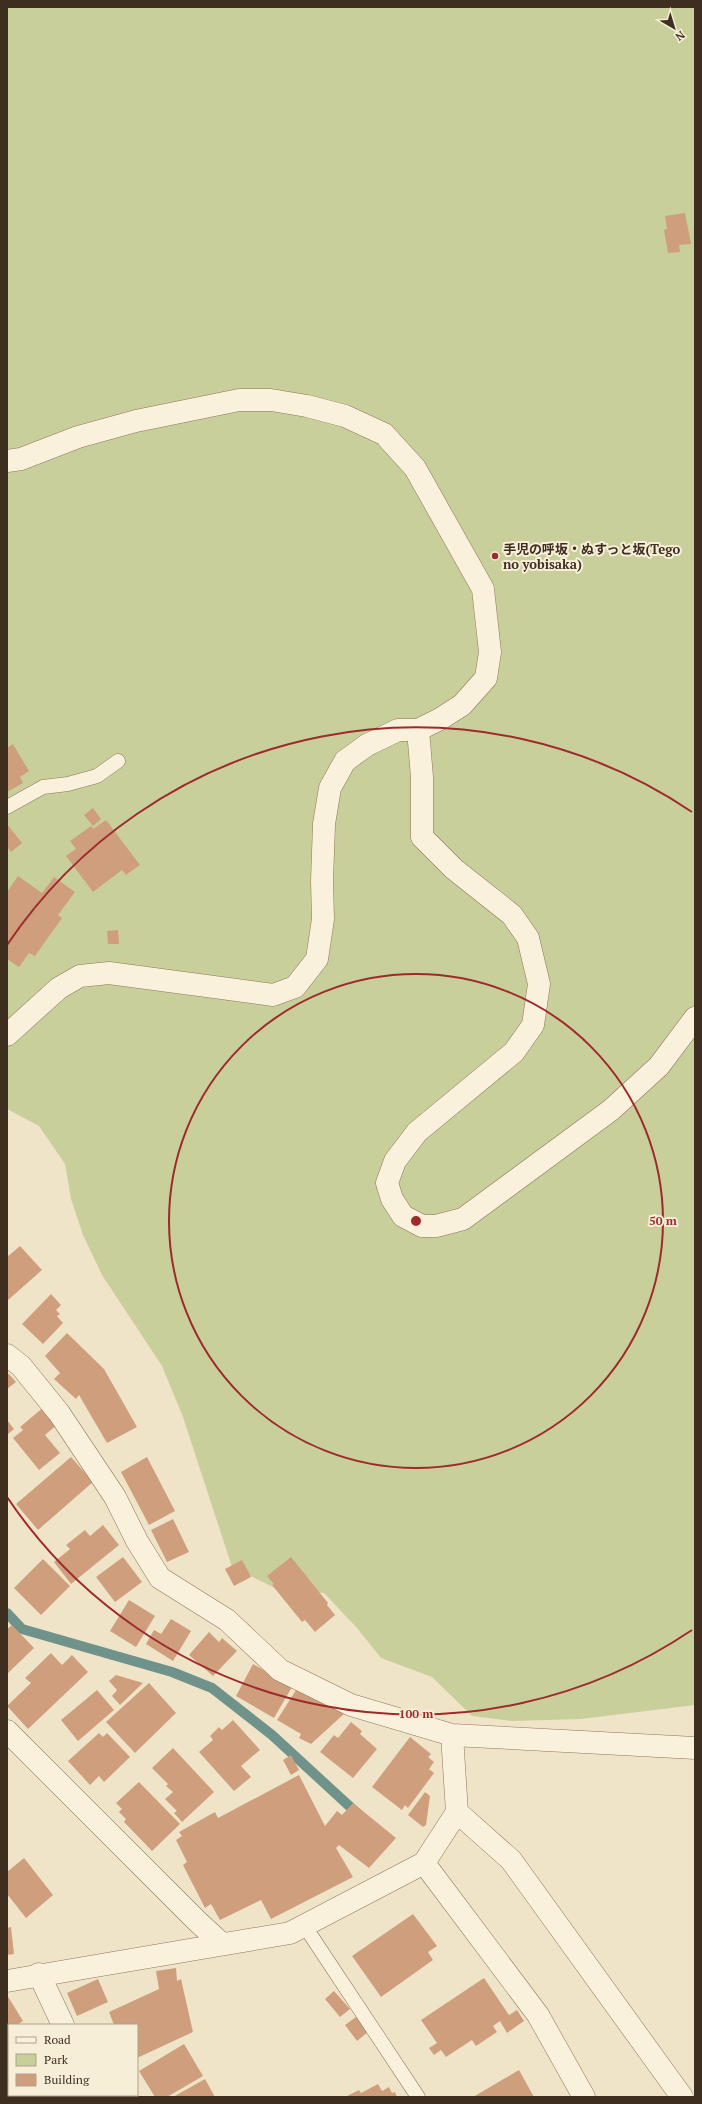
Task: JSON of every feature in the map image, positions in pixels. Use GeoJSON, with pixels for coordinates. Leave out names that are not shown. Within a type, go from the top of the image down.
{"type":"FeatureCollection","features":[{"type":"Feature","properties":{"kind":"street"},"geometry":{"type":"LineString","coordinates":[[7,461],[21,459],[78,437],[136,421],[239,400],[272,400],[307,406],[345,416],[384,434],[415,468],[483,589],[488,623],[490,652],[486,678],[462,705],[418,730],[398,730],[367,745],[345,761],[330,788],[324,824],[322,881],[323,919],[317,959],[295,987],[273,995],[109,973],[80,976],[59,988],[7,1035]]}},
{"type":"Feature","properties":{"kind":"street"},"geometry":{"type":"LineString","coordinates":[[418,730],[422,777],[422,837],[454,869],[512,915],[528,938],[539,984],[534,1025],[514,1052],[417,1132],[395,1161],[387,1183],[392,1199],[403,1216],[422,1226],[436,1226],[463,1219],[611,1110],[659,1066],[695,1018]]}},
{"type":"Feature","properties":{"kind":"street"},"geometry":{"type":"LineString","coordinates":[[7,1355],[21,1366],[59,1413],[115,1497],[137,1540],[160,1578],[227,1620],[280,1670],[351,1705],[452,1735],[695,1748]]}},
{"type":"Feature","properties":{"kind":"street"},"geometry":{"type":"LineString","coordinates":[[7,1731],[197,1922],[222,1944]]}},
{"type":"Feature","properties":{"kind":"street"},"geometry":{"type":"LineString","coordinates":[[7,1981],[39,1974],[290,1933],[424,1863],[457,1812],[452,1735]]}},
{"type":"Feature","properties":{"kind":"street"},"geometry":{"type":"LineString","coordinates":[[457,1812],[511,1860],[682,2097]]}},
{"type":"Feature","properties":{"kind":"street"},"geometry":{"type":"LineString","coordinates":[[424,1863],[538,2015],[584,2097]]}},
{"type":"Feature","properties":{"kind":"street"},"geometry":{"type":"LineString","coordinates":[[39,1974],[63,2024]]}},
{"type":"Feature","properties":{"kind":"lane"},"geometry":{"type":"LineString","coordinates":[[7,807],[43,787],[68,784],[97,776],[118,761]]}},
{"type":"Feature","properties":{"kind":"lane"},"geometry":{"type":"LineString","coordinates":[[304,1925],[418,2097]]}},
{"type":"Feature","properties":{"kind":"green space"},"geometry":{"type":"Polygon","coordinates":[[[7,7],[695,7],[695,1705],[581,1719],[512,1721],[472,1716],[432,1677],[381,1658],[357,1628],[324,1593],[273,1587],[232,1567],[183,1417],[162,1366],[102,1275],[83,1235],[71,1199],[65,1164],[39,1126],[7,1109],[7,7]]]}},
{"type":"Feature","properties":{"kind":"building"},"geometry":{"type":"Polygon","coordinates":[[[685,213],[691,244],[679,245],[680,252],[668,253],[664,230],[667,229],[665,216],[685,213]]]}},
{"type":"Feature","properties":{"kind":"building"},"geometry":{"type":"Polygon","coordinates":[[[13,744],[29,771],[20,777],[23,783],[7,792],[7,748],[13,744]]]}},
{"type":"Feature","properties":{"kind":"building"},"geometry":{"type":"Polygon","coordinates":[[[93,808],[101,819],[93,826],[84,815],[93,808]]]}},
{"type":"Feature","properties":{"kind":"building"},"geometry":{"type":"Polygon","coordinates":[[[106,820],[140,865],[126,875],[122,870],[93,892],[66,856],[76,849],[70,841],[91,826],[93,829],[106,820]]]}},
{"type":"Feature","properties":{"kind":"building"},"geometry":{"type":"Polygon","coordinates":[[[7,824],[22,843],[11,852],[7,847],[7,824]]]}},
{"type":"Feature","properties":{"kind":"building"},"geometry":{"type":"Polygon","coordinates":[[[18,876],[42,893],[54,877],[75,892],[58,915],[62,918],[35,956],[29,953],[19,967],[7,959],[7,892],[18,876]]]}},
{"type":"Feature","properties":{"kind":"building"},"geometry":{"type":"Polygon","coordinates":[[[118,930],[119,944],[108,944],[107,931],[118,930]]]}},
{"type":"Feature","properties":{"kind":"building"},"geometry":{"type":"Polygon","coordinates":[[[20,1246],[42,1270],[7,1301],[7,1257],[20,1246]]]}},
{"type":"Feature","properties":{"kind":"building"},"geometry":{"type":"Polygon","coordinates":[[[51,1294],[61,1305],[56,1310],[60,1314],[57,1316],[63,1323],[43,1344],[22,1324],[51,1294]]]}},
{"type":"Feature","properties":{"kind":"building"},"geometry":{"type":"Polygon","coordinates":[[[67,1333],[104,1369],[137,1427],[107,1443],[79,1395],[76,1399],[54,1379],[60,1373],[45,1356],[67,1333]]]}},
{"type":"Feature","properties":{"kind":"building"},"geometry":{"type":"Polygon","coordinates":[[[9,1374],[16,1382],[7,1389],[7,1375],[9,1374]]]}},
{"type":"Feature","properties":{"kind":"building"},"geometry":{"type":"Polygon","coordinates":[[[45,1406],[59,1423],[45,1435],[60,1453],[39,1470],[13,1438],[23,1430],[20,1427],[45,1406]]]}},
{"type":"Feature","properties":{"kind":"building"},"geometry":{"type":"Polygon","coordinates":[[[7,1420],[14,1429],[7,1435],[7,1420]]]}},
{"type":"Feature","properties":{"kind":"building"},"geometry":{"type":"Polygon","coordinates":[[[71,1457],[93,1482],[38,1530],[16,1504],[71,1457]]]}},
{"type":"Feature","properties":{"kind":"building"},"geometry":{"type":"Polygon","coordinates":[[[147,1457],[175,1511],[149,1525],[121,1472],[147,1457]]]}},
{"type":"Feature","properties":{"kind":"building"},"geometry":{"type":"Polygon","coordinates":[[[173,1519],[189,1552],[167,1562],[151,1530],[173,1519]]]}},
{"type":"Feature","properties":{"kind":"building"},"geometry":{"type":"Polygon","coordinates":[[[103,1525],[119,1545],[71,1584],[54,1562],[70,1549],[66,1545],[85,1530],[90,1536],[103,1525]]]}},
{"type":"Feature","properties":{"kind":"building"},"geometry":{"type":"Polygon","coordinates":[[[123,1557],[142,1582],[115,1602],[96,1577],[123,1557]]]}},
{"type":"Feature","properties":{"kind":"building"},"geometry":{"type":"Polygon","coordinates":[[[291,1557],[328,1603],[327,1605],[335,1615],[315,1632],[305,1620],[302,1622],[272,1585],[274,1584],[267,1576],[291,1557]]]}},
{"type":"Feature","properties":{"kind":"building"},"geometry":{"type":"Polygon","coordinates":[[[43,1559],[70,1586],[41,1615],[14,1588],[43,1559]]]}},
{"type":"Feature","properties":{"kind":"building"},"geometry":{"type":"Polygon","coordinates":[[[242,1560],[251,1577],[234,1586],[225,1569],[242,1560]]]}},
{"type":"Feature","properties":{"kind":"building"},"geometry":{"type":"Polygon","coordinates":[[[129,1600],[155,1616],[136,1647],[110,1631],[129,1600]]]}},
{"type":"Feature","properties":{"kind":"building"},"geometry":{"type":"Polygon","coordinates":[[[171,1619],[191,1631],[173,1661],[146,1644],[154,1630],[161,1634],[171,1619]]]}},
{"type":"Feature","properties":{"kind":"building"},"geometry":{"type":"Polygon","coordinates":[[[12,1625],[34,1648],[7,1674],[7,1629],[12,1625]]]}},
{"type":"Feature","properties":{"kind":"building"},"geometry":{"type":"Polygon","coordinates":[[[209,1632],[219,1642],[222,1638],[237,1651],[213,1676],[189,1655],[209,1632]]]}},
{"type":"Feature","properties":{"kind":"building"},"geometry":{"type":"Polygon","coordinates":[[[51,1653],[62,1665],[72,1655],[88,1672],[28,1729],[7,1706],[31,1683],[25,1678],[51,1653]]]}},
{"type":"Feature","properties":{"kind":"building"},"geometry":{"type":"Polygon","coordinates":[[[253,1664],[292,1687],[274,1718],[236,1696],[253,1664]]]}},
{"type":"Feature","properties":{"kind":"building"},"geometry":{"type":"Polygon","coordinates":[[[116,1675],[143,1683],[120,1705],[112,1696],[117,1690],[109,1681],[116,1675]]]}},
{"type":"Feature","properties":{"kind":"building"},"geometry":{"type":"Polygon","coordinates":[[[149,1683],[176,1713],[135,1753],[106,1722],[149,1683]]]}},
{"type":"Feature","properties":{"kind":"building"},"geometry":{"type":"Polygon","coordinates":[[[298,1687],[345,1713],[311,1744],[299,1738],[301,1734],[277,1720],[298,1687]]]}},
{"type":"Feature","properties":{"kind":"building"},"geometry":{"type":"Polygon","coordinates":[[[97,1690],[114,1710],[78,1741],[61,1720],[97,1690]]]}},
{"type":"Feature","properties":{"kind":"building"},"geometry":{"type":"Polygon","coordinates":[[[233,1720],[260,1750],[241,1766],[251,1777],[234,1791],[199,1752],[213,1740],[210,1736],[219,1727],[222,1730],[233,1720]]]}},
{"type":"Feature","properties":{"kind":"building"},"geometry":{"type":"Polygon","coordinates":[[[351,1722],[362,1731],[360,1734],[377,1749],[353,1778],[320,1752],[334,1735],[338,1738],[351,1722]]]}},
{"type":"Feature","properties":{"kind":"building"},"geometry":{"type":"Polygon","coordinates":[[[99,1733],[103,1737],[107,1733],[130,1757],[104,1782],[99,1776],[90,1785],[68,1761],[99,1733]]]}},
{"type":"Feature","properties":{"kind":"building"},"geometry":{"type":"Polygon","coordinates":[[[410,1737],[431,1754],[428,1757],[434,1762],[429,1769],[434,1773],[408,1808],[405,1805],[402,1810],[372,1787],[410,1737]]]}},
{"type":"Feature","properties":{"kind":"building"},"geometry":{"type":"Polygon","coordinates":[[[173,1748],[214,1792],[182,1822],[174,1813],[177,1811],[165,1799],[173,1792],[166,1786],[168,1784],[152,1768],[173,1748]]]}},
{"type":"Feature","properties":{"kind":"building"},"geometry":{"type":"Polygon","coordinates":[[[291,1755],[299,1770],[291,1775],[283,1760],[291,1755]]]}},
{"type":"Feature","properties":{"kind":"building"},"geometry":{"type":"Polygon","coordinates":[[[299,1775],[325,1826],[337,1811],[342,1815],[353,1803],[396,1838],[369,1868],[339,1845],[336,1848],[353,1877],[271,1919],[261,1900],[220,1920],[211,1904],[205,1908],[183,1865],[187,1862],[176,1840],[182,1836],[179,1832],[215,1812],[218,1818],[299,1775]]]}},
{"type":"Feature","properties":{"kind":"building"},"geometry":{"type":"Polygon","coordinates":[[[139,1782],[180,1824],[152,1851],[124,1822],[126,1819],[119,1812],[122,1809],[116,1803],[139,1782]]]}},
{"type":"Feature","properties":{"kind":"building"},"geometry":{"type":"Polygon","coordinates":[[[425,1792],[430,1796],[426,1825],[423,1827],[408,1815],[425,1792]]]}},
{"type":"Feature","properties":{"kind":"building"},"geometry":{"type":"Polygon","coordinates":[[[24,1858],[53,1895],[26,1918],[7,1894],[7,1872],[24,1858]]]}},
{"type":"Feature","properties":{"kind":"building"},"geometry":{"type":"Polygon","coordinates":[[[413,1914],[437,1946],[428,1952],[433,1960],[381,1997],[352,1956],[413,1914]]]}},
{"type":"Feature","properties":{"kind":"building"},"geometry":{"type":"Polygon","coordinates":[[[11,1927],[14,1954],[7,1955],[7,1928],[11,1927]]]}},
{"type":"Feature","properties":{"kind":"building"},"geometry":{"type":"Polygon","coordinates":[[[176,1968],[177,1981],[181,1979],[193,2032],[138,2058],[138,2024],[114,2024],[109,2012],[159,1989],[156,1971],[176,1968]]]}},
{"type":"Feature","properties":{"kind":"building"},"geometry":{"type":"Polygon","coordinates":[[[484,1978],[509,2015],[517,2010],[524,2021],[507,2033],[500,2021],[493,2026],[497,2032],[476,2046],[472,2040],[446,2057],[441,2050],[434,2055],[429,2048],[437,2043],[421,2020],[484,1978]]]}},
{"type":"Feature","properties":{"kind":"building"},"geometry":{"type":"Polygon","coordinates":[[[98,1979],[108,2002],[77,2016],[67,1993],[98,1979]]]}},
{"type":"Feature","properties":{"kind":"building"},"geometry":{"type":"Polygon","coordinates":[[[334,1991],[350,2009],[340,2017],[325,1999],[334,1991]]]}},
{"type":"Feature","properties":{"kind":"building"},"geometry":{"type":"Polygon","coordinates":[[[7,1995],[23,2021],[18,2024],[8,2024],[7,2035],[7,1995]]]}},
{"type":"Feature","properties":{"kind":"building"},"geometry":{"type":"Polygon","coordinates":[[[356,2017],[368,2032],[357,2041],[345,2025],[356,2017]]]}},
{"type":"Feature","properties":{"kind":"building"},"geometry":{"type":"Polygon","coordinates":[[[184,2044],[203,2076],[167,2097],[155,2097],[139,2071],[184,2044]]]}},
{"type":"Feature","properties":{"kind":"building"},"geometry":{"type":"Polygon","coordinates":[[[519,2070],[534,2097],[473,2097],[519,2070]]]}},
{"type":"Feature","properties":{"kind":"building"},"geometry":{"type":"Polygon","coordinates":[[[205,2079],[215,2097],[173,2097],[205,2079]]]}},
{"type":"Feature","properties":{"kind":"building"},"geometry":{"type":"Polygon","coordinates":[[[378,2084],[382,2091],[389,2087],[392,2093],[395,2092],[397,2097],[345,2097],[359,2090],[361,2093],[378,2084]]]}},
{"type":"Feature","properties":{"kind":"waterway"},"geometry":{"type":"LineString","coordinates":[[7,1613],[22,1629],[172,1672],[212,1688],[272,1735],[359,1815]]}},
{"type":"Feature","properties":{"kind":"place","name":"手児の呼坂・ぬすっと坂(Tego no yobisaka)"},"geometry":{"type":"Point","coordinates":[495,556]}}]}
